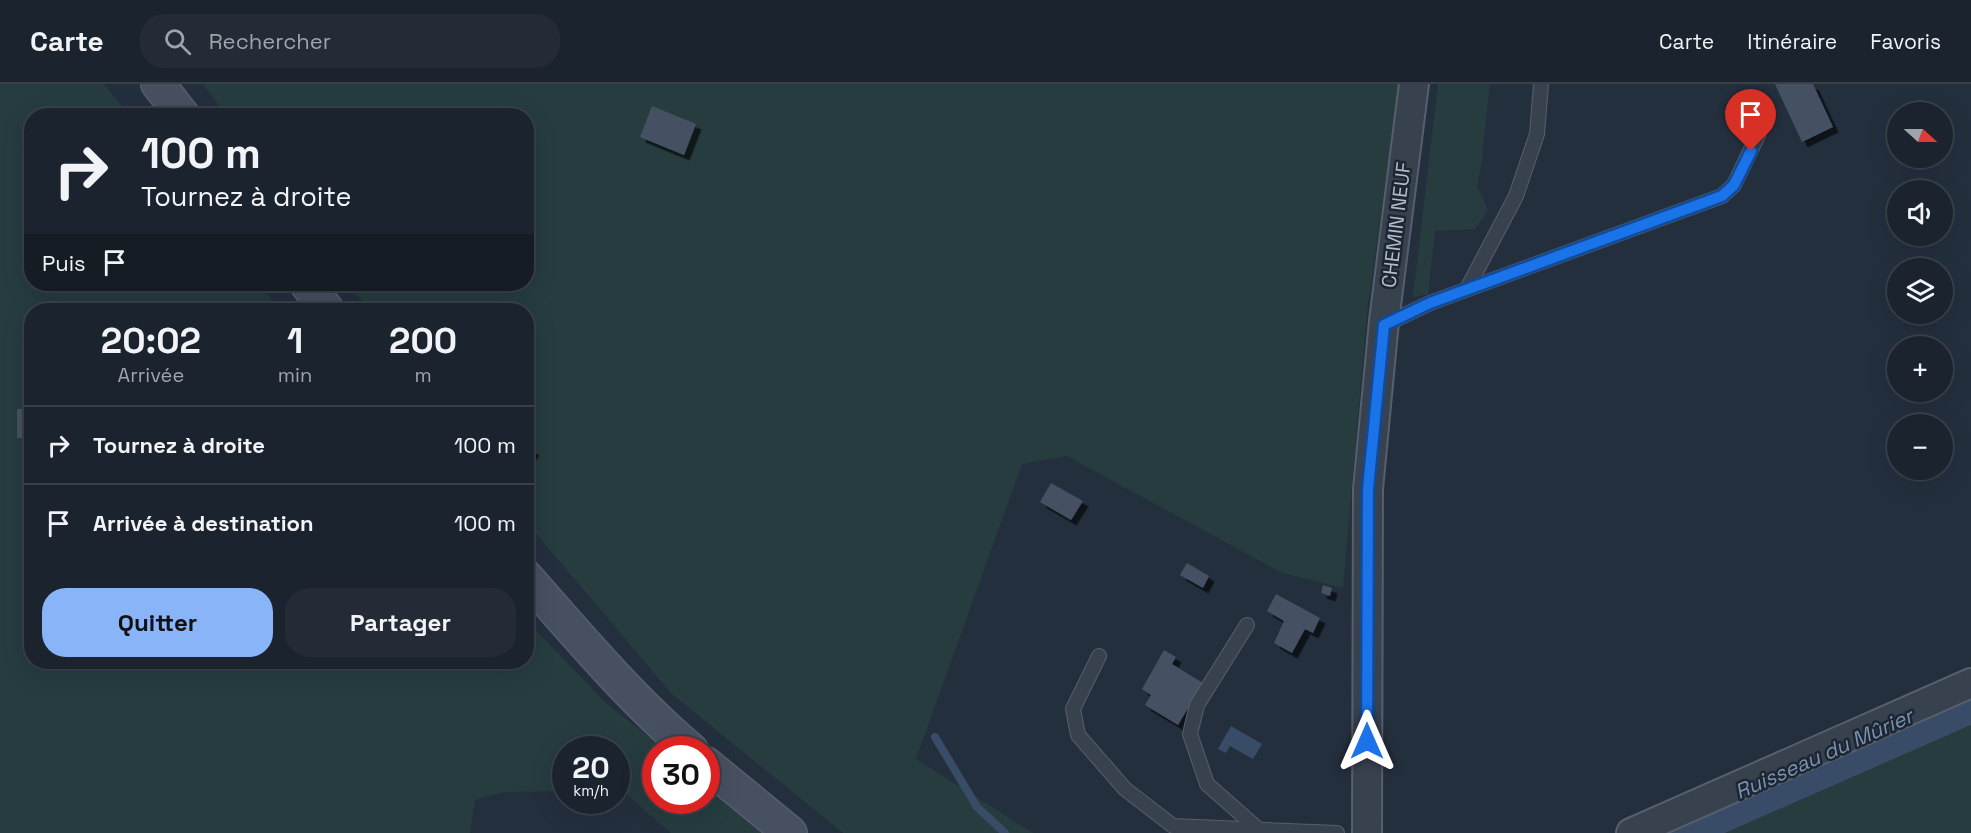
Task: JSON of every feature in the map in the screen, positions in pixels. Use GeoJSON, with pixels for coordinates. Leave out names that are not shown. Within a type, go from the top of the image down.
{"type":"FeatureCollection","features":[{"type":"Feature","properties":{"kind":"main road"},"geometry":{"type":"LineString","coordinates":[[158,84],[177,108]]}},
{"type":"Feature","properties":{"kind":"main road"},"geometry":{"type":"LineString","coordinates":[[312,291],[322,303]]}},
{"type":"Feature","properties":{"kind":"main road"},"geometry":{"type":"LineString","coordinates":[[534,586],[582,641],[674,736]]}},
{"type":"Feature","properties":{"kind":"main road"},"geometry":{"type":"LineString","coordinates":[[720,776],[790,833]]}},
{"type":"Feature","properties":{"kind":"street","name":"CHEMIN NEUF"},"geometry":{"type":"LineString","coordinates":[[1367,833],[1368,489],[1384,325],[1414,84]]}},
{"type":"Feature","properties":{"kind":"street"},"geometry":{"type":"LineString","coordinates":[[1631,833],[1971,683]]}},
{"type":"Feature","properties":{"kind":"lane"},"geometry":{"type":"LineString","coordinates":[[1467,289],[1516,196],[1537,134],[1541,84]]}},
{"type":"Feature","properties":{"kind":"lane"},"geometry":{"type":"LineString","coordinates":[[1384,325],[1430,303],[1722,196],[1734,185],[1759,134]]}},
{"type":"Feature","properties":{"kind":"lane"},"geometry":{"type":"LineString","coordinates":[[1247,625],[1197,705],[1190,734],[1207,784],[1258,829]]}},
{"type":"Feature","properties":{"kind":"lane"},"geometry":{"type":"LineString","coordinates":[[1099,656],[1072,709],[1078,735],[1125,789],[1173,826],[1336,833]]}},
{"type":"Feature","properties":{"kind":"green space"},"geometry":{"type":"Polygon","coordinates":[[[0,84],[104,84],[123,108],[24,108],[24,291],[265,291],[274,303],[24,303],[24,669],[534,669],[534,628],[606,703],[647,736],[642,736],[642,808],[630,798],[630,736],[552,736],[552,791],[504,792],[475,800],[470,833],[0,833],[0,84]]]}},
{"type":"Feature","properties":{"kind":"green space"},"geometry":{"type":"Polygon","coordinates":[[[203,84],[1399,84],[1367,313],[1343,588],[1282,573],[1067,456],[1022,464],[916,759],[1033,833],[843,833],[672,694],[534,531],[534,303],[363,303],[354,291],[534,291],[534,108],[221,108],[203,84]]]}},
{"type":"Feature","properties":{"kind":"green space"},"geometry":{"type":"Polygon","coordinates":[[[1438,84],[1490,84],[1477,186],[1488,210],[1475,229],[1435,231],[1428,294],[1413,297],[1438,84]]]}},
{"type":"Feature","properties":{"kind":"green space"},"geometry":{"type":"Polygon","coordinates":[[[1971,725],[1971,833],[1725,833],[1971,725]]]}},
{"type":"Feature","properties":{"kind":"green space"},"geometry":{"type":"Polygon","coordinates":[[[720,793],[770,833],[671,833],[649,814],[720,814],[720,793]]]}},
{"type":"Feature","properties":{"kind":"water"},"geometry":{"type":"Polygon","coordinates":[[[1971,698],[1971,725],[1725,833],[1661,833],[1971,698]]]}},
{"type":"Feature","properties":{"kind":"water"},"geometry":{"type":"Polygon","coordinates":[[[1231,726],[1262,744],[1253,759],[1230,746],[1226,753],[1218,749],[1231,726]]]}},
{"type":"Feature","properties":{"kind":"building"},"geometry":{"type":"Polygon","coordinates":[[[1775,84],[1813,84],[1833,127],[1802,142],[1775,84]]]}},
{"type":"Feature","properties":{"kind":"building"},"geometry":{"type":"Polygon","coordinates":[[[652,106],[696,124],[684,155],[640,137],[652,106]]]}},
{"type":"Feature","properties":{"kind":"building"},"geometry":{"type":"Polygon","coordinates":[[[17,409],[24,409],[24,438],[17,438],[17,409]]]}},
{"type":"Feature","properties":{"kind":"building"},"geometry":{"type":"Polygon","coordinates":[[[1051,483],[1083,501],[1071,520],[1040,502],[1051,483]]]}},
{"type":"Feature","properties":{"kind":"building"},"geometry":{"type":"Polygon","coordinates":[[[1187,563],[1209,576],[1203,588],[1180,575],[1187,563]]]}},
{"type":"Feature","properties":{"kind":"building"},"geometry":{"type":"Polygon","coordinates":[[[1323,585],[1332,588],[1330,596],[1321,593],[1323,585]]]}},
{"type":"Feature","properties":{"kind":"building"},"geometry":{"type":"Polygon","coordinates":[[[1276,594],[1320,618],[1313,633],[1305,629],[1292,653],[1274,643],[1284,621],[1267,611],[1276,594]]]}},
{"type":"Feature","properties":{"kind":"building"},"geometry":{"type":"Polygon","coordinates":[[[1164,650],[1176,657],[1172,664],[1203,683],[1178,725],[1145,705],[1151,695],[1142,689],[1164,650]]]}},
{"type":"Feature","properties":{"kind":"waterway"},"geometry":{"type":"LineString","coordinates":[[935,737],[977,807],[1005,833]]}},
{"type":"Feature","properties":{"kind":"route"},"geometry":{"type":"LineString","coordinates":[[1367,741],[1368,489],[1384,325],[1430,303],[1722,196],[1734,185],[1751,151]]}},
{"type":"Feature","properties":{"kind":"water label","name":"Ruisseau du Mûrier"},"geometry":{"type":"Point","coordinates":[1824,754]}}]}
